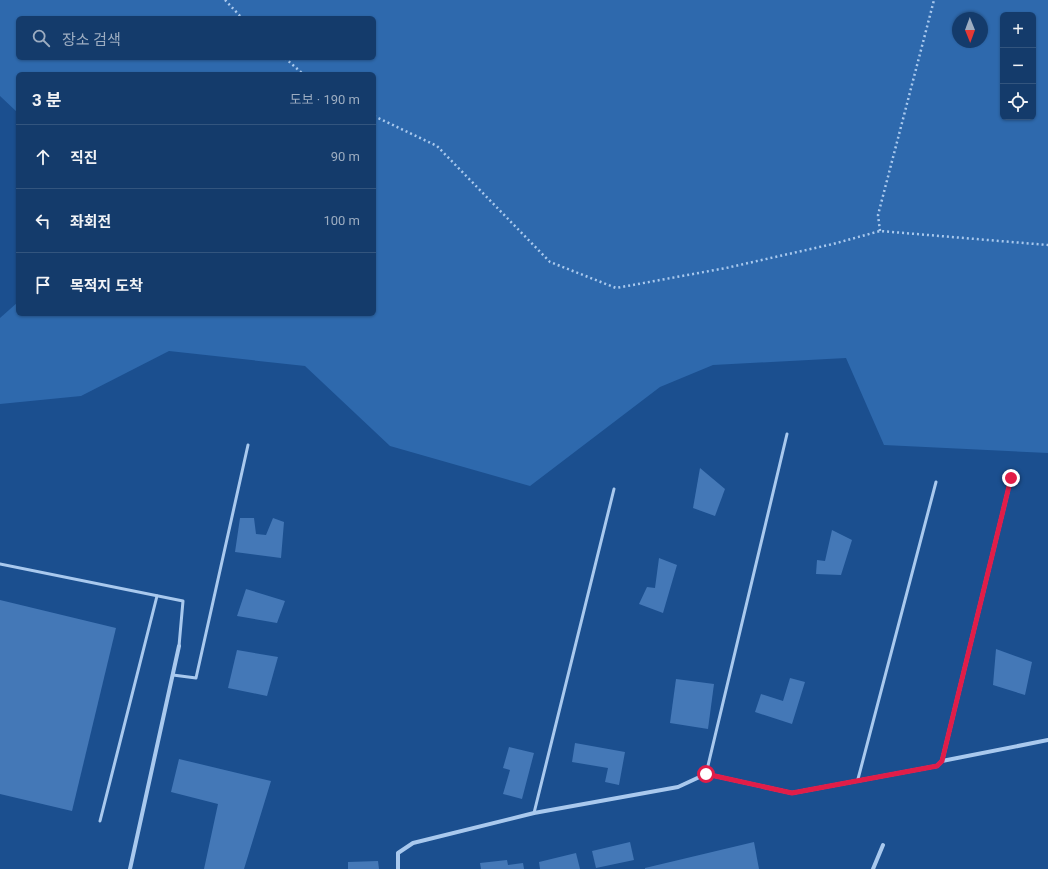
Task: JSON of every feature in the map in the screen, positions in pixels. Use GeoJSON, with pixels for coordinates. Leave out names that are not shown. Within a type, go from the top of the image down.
{"type":"FeatureCollection","features":[{"type":"Feature","properties":{"kind":"street"},"geometry":{"type":"LineString","coordinates":[[398,869],[398,853],[413,843],[534,813],[678,787],[706,774],[792,793],[858,779],[937,766],[942,761],[1011,478]]}},
{"type":"Feature","properties":{"kind":"street"},"geometry":{"type":"LineString","coordinates":[[130,869],[179,646]]}},
{"type":"Feature","properties":{"kind":"street"},"geometry":{"type":"LineString","coordinates":[[942,761],[1048,740]]}},
{"type":"Feature","properties":{"kind":"street"},"geometry":{"type":"LineString","coordinates":[[873,869],[883,845]]}},
{"type":"Feature","properties":{"kind":"lane"},"geometry":{"type":"LineString","coordinates":[[706,774],[787,434]]}},
{"type":"Feature","properties":{"kind":"lane"},"geometry":{"type":"LineString","coordinates":[[173,675],[196,678],[248,445]]}},
{"type":"Feature","properties":{"kind":"lane"},"geometry":{"type":"LineString","coordinates":[[858,779],[936,482]]}},
{"type":"Feature","properties":{"kind":"lane"},"geometry":{"type":"LineString","coordinates":[[534,813],[614,489]]}},
{"type":"Feature","properties":{"kind":"lane"},"geometry":{"type":"LineString","coordinates":[[0,564],[183,601],[179,646]]}},
{"type":"Feature","properties":{"kind":"lane"},"geometry":{"type":"LineString","coordinates":[[100,822],[158,596]]}},
{"type":"Feature","properties":{"kind":"path"},"geometry":{"type":"LineString","coordinates":[[225,0],[240,16]]}},
{"type":"Feature","properties":{"kind":"path"},"geometry":{"type":"LineString","coordinates":[[880,231],[878,215],[934,0]]}},
{"type":"Feature","properties":{"kind":"path"},"geometry":{"type":"LineString","coordinates":[[287,60],[300,72]]}},
{"type":"Feature","properties":{"kind":"path"},"geometry":{"type":"LineString","coordinates":[[376,117],[437,146],[550,262],[616,288],[726,268],[833,244],[880,231],[1048,245]]}},
{"type":"Feature","properties":{"kind":"shaded area"},"geometry":{"type":"Polygon","coordinates":[[[0,0],[1048,0],[1048,453],[884,445],[846,358],[713,365],[660,387],[530,486],[390,446],[305,366],[169,351],[81,396],[0,404],[0,318],[16,304],[16,316],[376,316],[376,72],[16,72],[16,111],[0,96],[0,0]]]}},
{"type":"Feature","properties":{"kind":"building"},"geometry":{"type":"Polygon","coordinates":[[[700,468],[725,489],[715,516],[693,508],[700,468]]]}},
{"type":"Feature","properties":{"kind":"building"},"geometry":{"type":"Polygon","coordinates":[[[240,518],[254,518],[256,534],[266,535],[273,518],[284,522],[281,558],[235,552],[240,518]]]}},
{"type":"Feature","properties":{"kind":"building"},"geometry":{"type":"Polygon","coordinates":[[[832,530],[852,540],[841,575],[816,574],[817,560],[825,561],[832,530]]]}},
{"type":"Feature","properties":{"kind":"building"},"geometry":{"type":"Polygon","coordinates":[[[659,558],[677,565],[663,613],[639,604],[647,587],[655,588],[659,558]]]}},
{"type":"Feature","properties":{"kind":"building"},"geometry":{"type":"Polygon","coordinates":[[[246,589],[285,601],[277,623],[237,616],[246,589]]]}},
{"type":"Feature","properties":{"kind":"building"},"geometry":{"type":"Polygon","coordinates":[[[0,600],[116,628],[72,811],[0,794],[0,600]]]}},
{"type":"Feature","properties":{"kind":"building"},"geometry":{"type":"Polygon","coordinates":[[[996,649],[1032,662],[1025,695],[993,685],[996,649]]]}},
{"type":"Feature","properties":{"kind":"building"},"geometry":{"type":"Polygon","coordinates":[[[237,650],[278,657],[267,696],[228,688],[237,650]]]}},
{"type":"Feature","properties":{"kind":"building"},"geometry":{"type":"Polygon","coordinates":[[[790,678],[805,682],[792,724],[755,712],[761,694],[783,701],[790,678]]]}},
{"type":"Feature","properties":{"kind":"building"},"geometry":{"type":"Polygon","coordinates":[[[676,679],[714,684],[708,729],[670,723],[676,679]]]}},
{"type":"Feature","properties":{"kind":"building"},"geometry":{"type":"Polygon","coordinates":[[[575,743],[625,752],[619,785],[605,782],[608,768],[572,762],[575,743]]]}},
{"type":"Feature","properties":{"kind":"building"},"geometry":{"type":"Polygon","coordinates":[[[509,747],[534,753],[522,799],[503,794],[510,770],[503,768],[509,747]]]}},
{"type":"Feature","properties":{"kind":"building"},"geometry":{"type":"Polygon","coordinates":[[[179,759],[271,781],[244,869],[204,869],[218,804],[171,792],[179,759]]]}},
{"type":"Feature","properties":{"kind":"building"},"geometry":{"type":"Polygon","coordinates":[[[630,842],[634,860],[596,868],[592,851],[630,842]]]}},
{"type":"Feature","properties":{"kind":"building"},"geometry":{"type":"Polygon","coordinates":[[[754,842],[759,869],[645,869],[645,868],[754,842]]]}},
{"type":"Feature","properties":{"kind":"building"},"geometry":{"type":"Polygon","coordinates":[[[576,853],[580,869],[540,869],[539,862],[576,853]]]}},
{"type":"Feature","properties":{"kind":"building"},"geometry":{"type":"Polygon","coordinates":[[[507,860],[508,865],[523,863],[524,869],[481,869],[480,863],[507,860]]]}},
{"type":"Feature","properties":{"kind":"building"},"geometry":{"type":"Polygon","coordinates":[[[378,861],[379,869],[348,869],[348,862],[378,861]]]}},
{"type":"Feature","properties":{"kind":"route"},"geometry":{"type":"LineString","coordinates":[[706,774],[792,793],[858,779],[893,775],[937,766],[942,761],[1011,478]]}}]}
